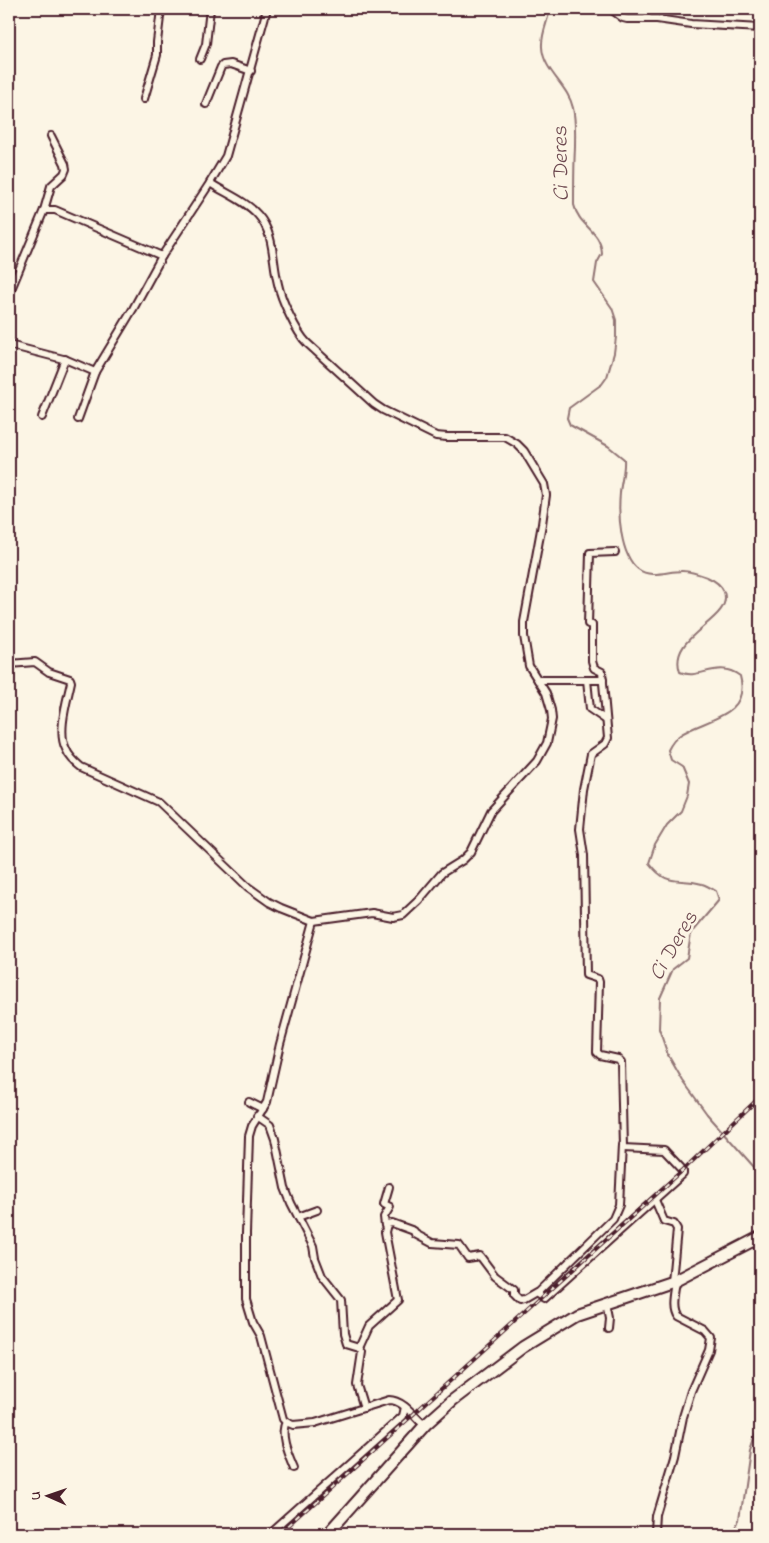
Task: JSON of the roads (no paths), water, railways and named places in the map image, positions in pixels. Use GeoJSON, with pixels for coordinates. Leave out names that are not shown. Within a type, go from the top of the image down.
{"type":"FeatureCollection","features":[{"type":"Feature","properties":{"kind":"highway"},"geometry":{"type":"LineString","coordinates":[[328,1534],[424,1426],[463,1392],[523,1346],[577,1314],[673,1281],[758,1238]]}},
{"type":"Feature","properties":{"kind":"street"},"geometry":{"type":"LineString","coordinates":[[144,99],[157,55],[161,9]]}},
{"type":"Feature","properties":{"kind":"street"},"geometry":{"type":"LineString","coordinates":[[200,59],[206,44],[210,9]]}},
{"type":"Feature","properties":{"kind":"street"},"geometry":{"type":"LineString","coordinates":[[78,419],[95,372],[134,309],[162,256],[221,166],[230,146],[268,9]]}},
{"type":"Feature","properties":{"kind":"street"},"geometry":{"type":"LineString","coordinates":[[611,9],[623,18],[760,28]]}},
{"type":"Feature","properties":{"kind":"street"},"geometry":{"type":"LineString","coordinates":[[647,19],[648,9]]}},
{"type":"Feature","properties":{"kind":"street"},"geometry":{"type":"LineString","coordinates":[[206,104],[220,67],[230,64],[251,71]]}},
{"type":"Feature","properties":{"kind":"street"},"geometry":{"type":"LineString","coordinates":[[9,294],[44,210],[51,186],[64,174],[66,169],[51,136]]}},
{"type":"Feature","properties":{"kind":"street"},"geometry":{"type":"LineString","coordinates":[[9,664],[35,662],[49,672],[70,679],[63,725],[63,738],[65,749],[72,760],[81,767],[159,802],[248,887],[269,902],[314,921],[372,913],[393,917],[403,915],[419,900],[442,873],[468,856],[475,846],[491,811],[537,762],[547,743],[552,719],[551,710],[549,701],[529,666],[524,636],[524,622],[542,524],[545,489],[524,451],[505,437],[436,436],[374,404],[299,333],[280,292],[270,241],[260,216],[252,208],[210,184]]}},
{"type":"Feature","properties":{"kind":"street"},"geometry":{"type":"LineString","coordinates":[[44,210],[55,210],[162,256]]}},
{"type":"Feature","properties":{"kind":"street"},"geometry":{"type":"LineString","coordinates":[[9,346],[65,359],[95,372]]}},
{"type":"Feature","properties":{"kind":"street"},"geometry":{"type":"LineString","coordinates":[[42,417],[65,359]]}},
{"type":"Feature","properties":{"kind":"street"},"geometry":{"type":"LineString","coordinates":[[385,1226],[392,1223],[414,1231],[415,1234],[432,1244],[458,1245],[469,1258],[480,1256],[494,1276],[514,1290],[514,1295],[520,1301],[537,1293],[613,1219],[619,1205],[622,1145],[621,1062],[618,1059],[600,1055],[597,1052],[599,982],[598,979],[586,975],[584,855],[580,831],[584,790],[591,754],[605,744],[608,738],[602,672],[594,668],[592,661],[592,625],[588,624],[590,553],[614,552]]}},
{"type":"Feature","properties":{"kind":"street"},"geometry":{"type":"LineString","coordinates":[[538,680],[603,680]]}},
{"type":"Feature","properties":{"kind":"street"},"geometry":{"type":"LineString","coordinates":[[588,680],[590,709],[606,720]]}},
{"type":"Feature","properties":{"kind":"street"},"geometry":{"type":"LineString","coordinates":[[314,921],[280,1044],[270,1092],[263,1109],[252,1126],[248,1142],[246,1299],[253,1322],[261,1336],[279,1408],[286,1422],[293,1425],[315,1423],[394,1400],[405,1407],[424,1426]]}},
{"type":"Feature","properties":{"kind":"street"},"geometry":{"type":"LineString","coordinates":[[249,1102],[263,1109]]}},
{"type":"Feature","properties":{"kind":"street"},"geometry":{"type":"LineString","coordinates":[[257,1116],[270,1125],[276,1139],[286,1188],[312,1246],[322,1276],[341,1300],[343,1334],[346,1344],[359,1348],[362,1352],[357,1385],[364,1408]]}},
{"type":"Feature","properties":{"kind":"street"},"geometry":{"type":"LineString","coordinates":[[537,1293],[546,1298],[683,1174],[682,1170],[664,1150],[625,1149],[622,1145]]}},
{"type":"Feature","properties":{"kind":"street"},"geometry":{"type":"LineString","coordinates":[[359,1348],[369,1326],[398,1300],[385,1232],[384,1217],[390,1207],[384,1205],[384,1202],[389,1187]]}},
{"type":"Feature","properties":{"kind":"street"},"geometry":{"type":"LineString","coordinates":[[655,1200],[664,1221],[674,1224],[677,1228],[672,1306],[674,1313],[676,1316],[709,1334],[711,1343],[691,1391],[683,1417],[677,1450],[657,1516],[656,1534]]}},
{"type":"Feature","properties":{"kind":"street"},"geometry":{"type":"LineString","coordinates":[[298,1217],[317,1210]]}},
{"type":"Feature","properties":{"kind":"street"},"geometry":{"type":"LineString","coordinates":[[607,1303],[610,1318],[609,1328]]}},
{"type":"Feature","properties":{"kind":"street"},"geometry":{"type":"LineString","coordinates":[[271,1534],[403,1416],[405,1407]]}},
{"type":"Feature","properties":{"kind":"street"},"geometry":{"type":"LineString","coordinates":[[286,1422],[284,1425],[285,1439],[294,1468]]}},
{"type":"Feature","properties":{"kind":"waterway","name":"Ci Deres"},"geometry":{"type":"LineString","coordinates":[[550,9],[542,42],[543,56],[566,92],[573,108],[575,118],[574,205],[580,219],[598,239],[601,246],[602,254],[597,263],[594,282],[612,308],[616,320],[614,353],[607,377],[602,384],[569,408],[567,418],[570,425],[608,446],[624,459],[619,502],[620,523],[624,544],[632,563],[638,569],[648,574],[682,571],[698,574],[715,581],[724,592],[724,602],[720,611],[683,648],[679,659],[680,672],[694,674],[724,669],[732,671],[740,676],[742,690],[739,700],[732,708],[723,715],[680,735],[668,750],[671,760],[682,767],[689,784],[687,796],[681,811],[667,825],[655,845],[649,863],[656,871],[668,879],[704,884],[716,891],[719,900],[691,933],[687,958],[673,969],[660,998],[659,1029],[668,1055],[683,1081],[707,1114],[754,1167],[760,1180]]}},
{"type":"Feature","properties":{"kind":"waterway","name":"Ci Deres"},"geometry":{"type":"LineString","coordinates":[[731,1534],[740,1520],[750,1450],[760,1421]]}},
{"type":"Feature","properties":{"kind":"railway"},"geometry":{"type":"LineString","coordinates":[[281,1534],[683,1170],[760,1097]]}}]}
